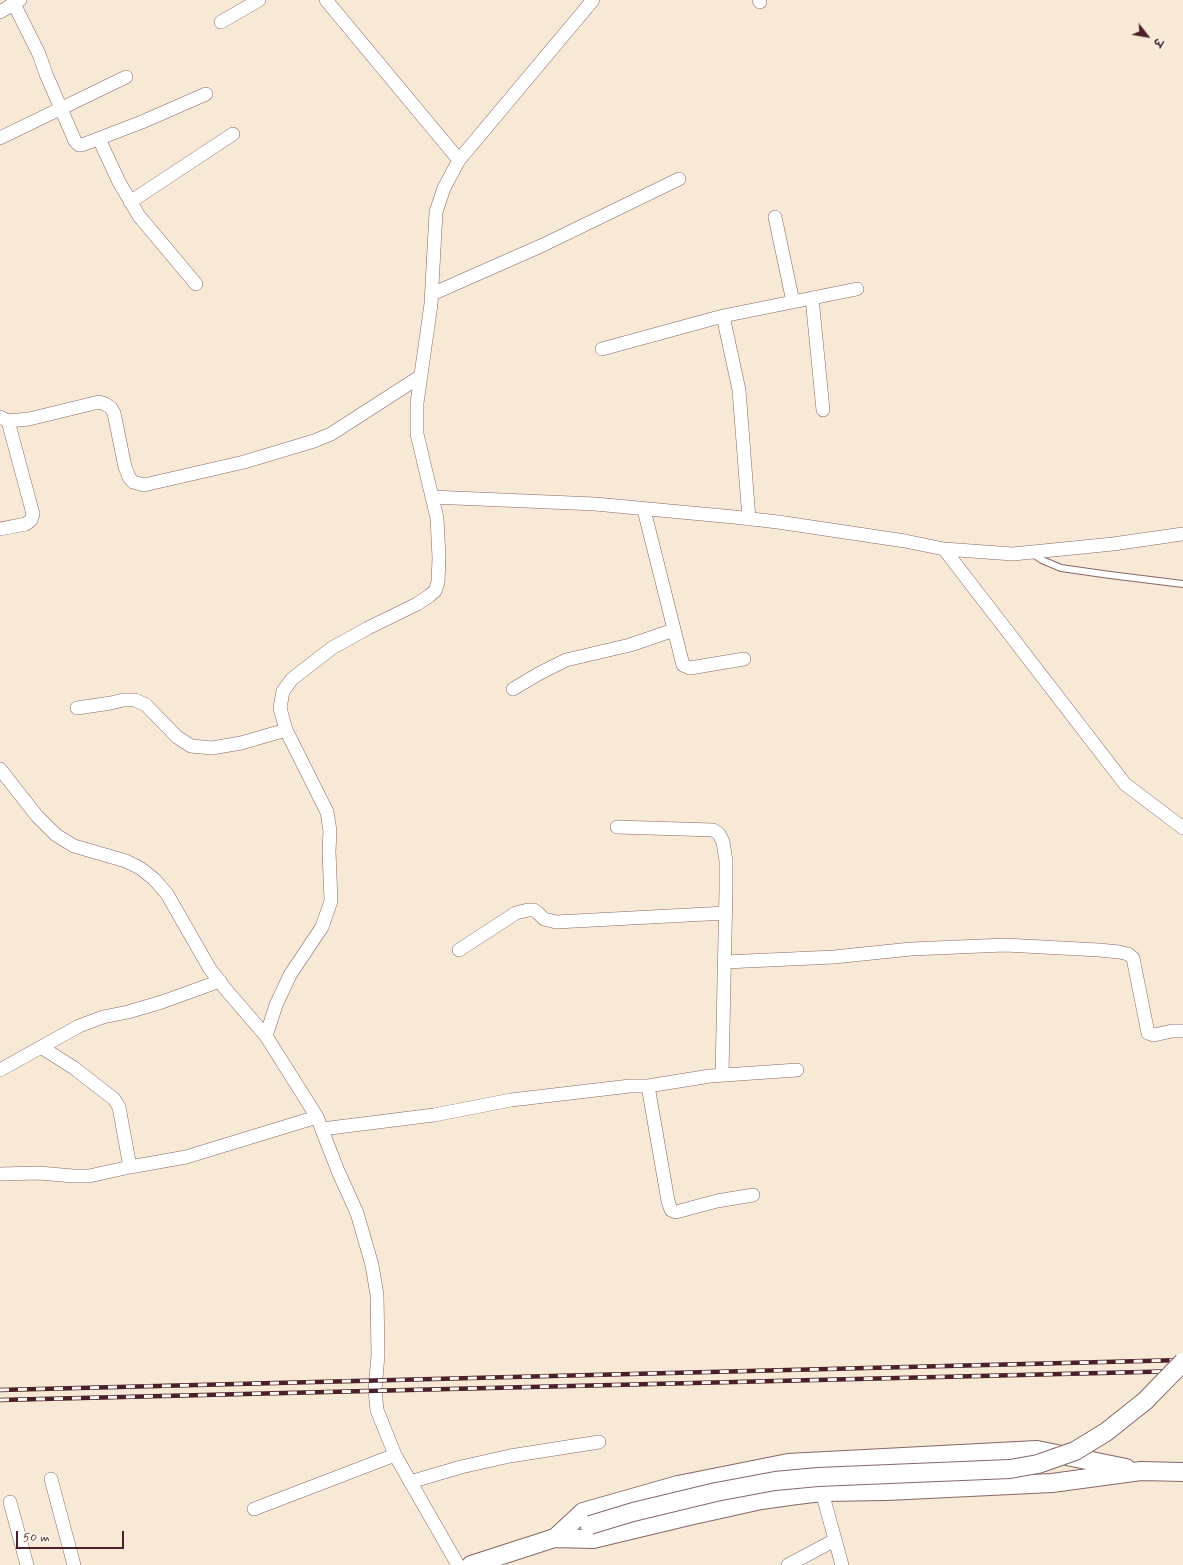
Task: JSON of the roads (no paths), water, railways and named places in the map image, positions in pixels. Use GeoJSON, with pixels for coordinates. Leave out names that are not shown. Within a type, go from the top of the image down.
{"type":"FeatureCollection","features":[{"type":"Feature","properties":{"kind":"main road"},"geometry":{"type":"LineString","coordinates":[[471,1565],[502,1561],[555,1538],[590,1525],[633,1512],[716,1492],[775,1481],[818,1477],[1010,1469],[1038,1464],[1075,1451],[1106,1432],[1145,1401],[1183,1362]]}},
{"type":"Feature","properties":{"kind":"main road"},"geometry":{"type":"LineString","coordinates":[[555,1538],[584,1512],[678,1485],[788,1463],[1037,1450],[1141,1471]]}},
{"type":"Feature","properties":{"kind":"main road"},"geometry":{"type":"LineString","coordinates":[[555,1538],[593,1539],[761,1500],[822,1492],[887,1491],[1052,1483],[1141,1471],[1183,1472]]}},
{"type":"Feature","properties":{"kind":"street"},"geometry":{"type":"LineString","coordinates":[[221,22],[259,0]]}},
{"type":"Feature","properties":{"kind":"street"},"geometry":{"type":"LineString","coordinates":[[326,0],[459,160]]}},
{"type":"Feature","properties":{"kind":"street"},"geometry":{"type":"LineString","coordinates":[[266,1036],[276,1005],[288,981],[322,927],[331,901],[329,851],[330,831],[327,812],[286,730],[280,708],[283,691],[292,679],[332,648],[368,628],[417,604],[435,591],[438,582],[439,558],[437,518],[417,434],[417,403],[432,294],[436,212],[444,188],[459,160],[593,0]]}},
{"type":"Feature","properties":{"kind":"street"},"geometry":{"type":"LineString","coordinates":[[0,12],[17,2],[61,109],[77,143],[82,145],[168,112],[206,94]]}},
{"type":"Feature","properties":{"kind":"street"},"geometry":{"type":"LineString","coordinates":[[0,138],[126,76]]}},
{"type":"Feature","properties":{"kind":"street"},"geometry":{"type":"LineString","coordinates":[[130,202],[233,134]]}},
{"type":"Feature","properties":{"kind":"street"},"geometry":{"type":"LineString","coordinates":[[98,139],[130,202],[139,216],[196,284]]}},
{"type":"Feature","properties":{"kind":"street"},"geometry":{"type":"LineString","coordinates":[[432,294],[543,245],[679,178]]}},
{"type":"Feature","properties":{"kind":"street"},"geometry":{"type":"LineString","coordinates":[[775,217],[793,302]]}},
{"type":"Feature","properties":{"kind":"street"},"geometry":{"type":"LineString","coordinates":[[602,349],[723,316],[857,290]]}},
{"type":"Feature","properties":{"kind":"street"},"geometry":{"type":"LineString","coordinates":[[812,298],[823,410]]}},
{"type":"Feature","properties":{"kind":"street"},"geometry":{"type":"LineString","coordinates":[[723,316],[739,390],[750,519]]}},
{"type":"Feature","properties":{"kind":"street"},"geometry":{"type":"LineString","coordinates":[[0,529],[26,524],[31,520],[33,514],[4,419],[29,418],[99,402],[105,404],[114,413],[125,467],[129,477],[133,482],[144,485],[244,462],[314,441],[331,434],[421,376]]}},
{"type":"Feature","properties":{"kind":"street"},"geometry":{"type":"LineString","coordinates":[[432,497],[458,500],[498,499],[540,503],[595,504],[644,510],[750,519],[905,541],[944,549],[1013,554],[1113,544],[1183,534]]}},
{"type":"Feature","properties":{"kind":"street"},"geometry":{"type":"LineString","coordinates":[[644,510],[683,665],[686,667],[744,659]]}},
{"type":"Feature","properties":{"kind":"street"},"geometry":{"type":"LineString","coordinates":[[944,549],[1125,784],[1183,828]]}},
{"type":"Feature","properties":{"kind":"street"},"geometry":{"type":"LineString","coordinates":[[513,689],[566,660],[630,645],[674,630]]}},
{"type":"Feature","properties":{"kind":"street"},"geometry":{"type":"LineString","coordinates":[[77,708],[122,700],[135,700],[146,705],[177,737],[191,746],[212,748],[241,744],[286,730]]}},
{"type":"Feature","properties":{"kind":"street"},"geometry":{"type":"LineString","coordinates":[[0,769],[37,816],[56,835],[74,846],[126,861],[140,868],[154,879],[167,894],[210,969],[266,1036],[319,1123],[357,1213],[372,1265],[377,1295],[378,1355],[375,1390],[377,1410],[394,1455],[458,1565]]}},
{"type":"Feature","properties":{"kind":"street"},"geometry":{"type":"LineString","coordinates":[[617,827],[696,828],[714,830],[719,834],[723,842],[726,861],[726,914],[722,1075]]}},
{"type":"Feature","properties":{"kind":"street"},"geometry":{"type":"LineString","coordinates":[[459,950],[516,913],[528,910],[534,910],[544,919],[556,922],[726,914]]}},
{"type":"Feature","properties":{"kind":"street"},"geometry":{"type":"LineString","coordinates":[[725,962],[834,957],[912,949],[1005,945],[1119,952],[1128,954],[1133,958],[1148,1033],[1154,1035],[1172,1031],[1183,1031]]}},
{"type":"Feature","properties":{"kind":"street"},"geometry":{"type":"LineString","coordinates":[[0,1070],[78,1026],[103,1017],[128,1012],[162,1002],[220,981]]}},
{"type":"Feature","properties":{"kind":"street"},"geometry":{"type":"LineString","coordinates":[[41,1047],[74,1068],[114,1099],[119,1107],[130,1167]]}},
{"type":"Feature","properties":{"kind":"street"},"geometry":{"type":"LineString","coordinates":[[0,1174],[40,1173],[89,1176],[186,1157],[319,1123],[434,1115],[511,1100],[630,1086],[648,1086],[722,1075],[797,1070]]}},
{"type":"Feature","properties":{"kind":"street"},"geometry":{"type":"LineString","coordinates":[[648,1086],[668,1201],[671,1210],[676,1212],[753,1195]]}},
{"type":"Feature","properties":{"kind":"street"},"geometry":{"type":"LineString","coordinates":[[410,1482],[461,1467],[510,1456],[599,1442]]}},
{"type":"Feature","properties":{"kind":"street"},"geometry":{"type":"LineString","coordinates":[[254,1509],[394,1455]]}},
{"type":"Feature","properties":{"kind":"street"},"geometry":{"type":"LineString","coordinates":[[51,1479],[74,1565]]}},
{"type":"Feature","properties":{"kind":"street"},"geometry":{"type":"LineString","coordinates":[[822,1492],[842,1565]]}},
{"type":"Feature","properties":{"kind":"street"},"geometry":{"type":"LineString","coordinates":[[10,1502],[27,1565]]}},
{"type":"Feature","properties":{"kind":"street"},"geometry":{"type":"LineString","coordinates":[[788,1565],[835,1540]]}},
{"type":"Feature","properties":{"kind":"lane"},"geometry":{"type":"LineString","coordinates":[[1030,553],[1061,568],[1183,584]]}},
{"type":"Feature","properties":{"kind":"railway"},"geometry":{"type":"LineString","coordinates":[[0,1390],[1183,1360]]}},
{"type":"Feature","properties":{"kind":"railway"},"geometry":{"type":"LineString","coordinates":[[0,1400],[1183,1371]]}}]}
